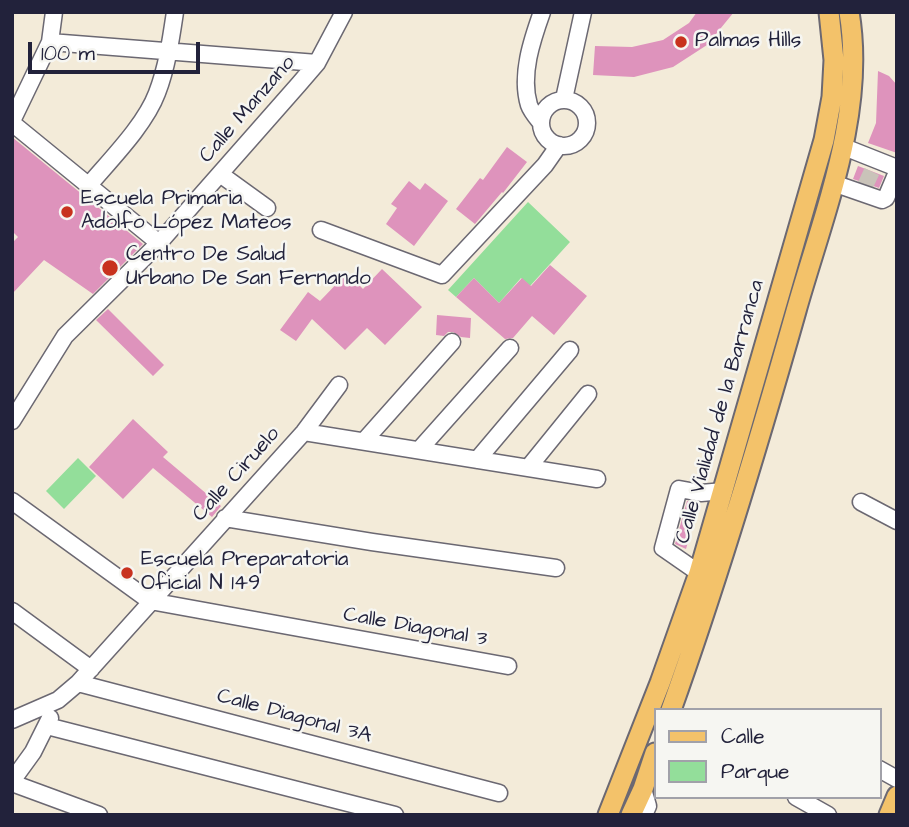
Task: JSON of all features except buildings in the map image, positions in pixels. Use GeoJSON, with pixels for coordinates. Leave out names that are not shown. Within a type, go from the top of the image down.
{"type":"FeatureCollection","features":[{"type":"Feature","properties":{"kind":"main road","name":"Calle Vialidad de la Barranca"},"geometry":{"type":"LineString","coordinates":[[608,815],[660,683],[699,573],[824,140],[832,97],[834,60],[829,12]]}},
{"type":"Feature","properties":{"kind":"main road","name":"Calle Vialidad de la Barranca"},"geometry":{"type":"LineString","coordinates":[[672,708],[715,585],[748,479],[844,148],[854,69],[849,12]]}},
{"type":"Feature","properties":{"kind":"main road"},"geometry":{"type":"LineString","coordinates":[[631,815],[654,756]]}},
{"type":"Feature","properties":{"kind":"main road"},"geometry":{"type":"LineString","coordinates":[[890,815],[897,796]]}},
{"type":"Feature","properties":{"kind":"street"},"geometry":{"type":"LineString","coordinates":[[54,12],[50,42],[12,122],[159,243]]}},
{"type":"Feature","properties":{"kind":"street"},"geometry":{"type":"LineString","coordinates":[[89,185],[142,121],[157,94],[169,50],[175,12]]}},
{"type":"Feature","properties":{"kind":"street","name":"Calle Manzano"},"geometry":{"type":"LineString","coordinates":[[12,421],[65,337],[159,243],[317,63],[344,12]]}},
{"type":"Feature","properties":{"kind":"street"},"geometry":{"type":"LineString","coordinates":[[541,123],[550,104],[564,99],[572,101],[584,110],[587,125],[581,139],[567,146],[559,145],[546,138],[541,123],[529,106],[525,76],[533,37],[542,12]]}},
{"type":"Feature","properties":{"kind":"street"},"geometry":{"type":"LineString","coordinates":[[564,99],[583,12]]}},
{"type":"Feature","properties":{"kind":"street"},"geometry":{"type":"LineString","coordinates":[[50,42],[317,63]]}},
{"type":"Feature","properties":{"kind":"street"},"geometry":{"type":"LineString","coordinates":[[321,230],[442,275],[545,165],[559,145]]}},
{"type":"Feature","properties":{"kind":"street"},"geometry":{"type":"LineString","coordinates":[[844,148],[869,178],[882,201],[896,169]]}},
{"type":"Feature","properties":{"kind":"street"},"geometry":{"type":"LineString","coordinates":[[833,183],[869,178],[896,169]]}},
{"type":"Feature","properties":{"kind":"street"},"geometry":{"type":"LineString","coordinates":[[220,174],[267,208]]}},
{"type":"Feature","properties":{"kind":"street"},"geometry":{"type":"LineString","coordinates":[[364,441],[452,342]]}},
{"type":"Feature","properties":{"kind":"street"},"geometry":{"type":"LineString","coordinates":[[419,450],[510,348]]}},
{"type":"Feature","properties":{"kind":"street"},"geometry":{"type":"LineString","coordinates":[[477,460],[570,350]]}},
{"type":"Feature","properties":{"kind":"street","name":"Calle Ciruelo"},"geometry":{"type":"LineString","coordinates":[[58,700],[91,669],[304,432],[340,385]]}},
{"type":"Feature","properties":{"kind":"street"},"geometry":{"type":"LineString","coordinates":[[528,468],[588,394]]}},
{"type":"Feature","properties":{"kind":"street"},"geometry":{"type":"LineString","coordinates":[[304,432],[597,479]]}},
{"type":"Feature","properties":{"kind":"street"},"geometry":{"type":"LineString","coordinates":[[699,573],[663,548],[678,489],[701,494],[723,491]]}},
{"type":"Feature","properties":{"kind":"street"},"geometry":{"type":"LineString","coordinates":[[12,502],[150,601]]}},
{"type":"Feature","properties":{"kind":"street"},"geometry":{"type":"LineString","coordinates":[[861,502],[897,521]]}},
{"type":"Feature","properties":{"kind":"street"},"geometry":{"type":"LineString","coordinates":[[225,518],[556,568]]}},
{"type":"Feature","properties":{"kind":"street","name":"Calle Diagonal 3"},"geometry":{"type":"LineString","coordinates":[[150,601],[508,666]]}},
{"type":"Feature","properties":{"kind":"street"},"geometry":{"type":"LineString","coordinates":[[12,611],[91,669]]}},
{"type":"Feature","properties":{"kind":"street","name":"Calle Diagonal 3A"},"geometry":{"type":"LineString","coordinates":[[78,683],[499,793]]}},
{"type":"Feature","properties":{"kind":"street"},"geometry":{"type":"LineString","coordinates":[[13,719],[58,700]]}},
{"type":"Feature","properties":{"kind":"street"},"geometry":{"type":"LineString","coordinates":[[58,700],[33,752],[12,782],[99,815]]}},
{"type":"Feature","properties":{"kind":"street"},"geometry":{"type":"LineString","coordinates":[[47,726],[395,815]]}},
{"type":"Feature","properties":{"kind":"street"},"geometry":{"type":"LineString","coordinates":[[881,770],[897,779]]}},
{"type":"Feature","properties":{"kind":"street"},"geometry":{"type":"LineString","coordinates":[[643,789],[648,806],[644,815]]}},
{"type":"Feature","properties":{"kind":"street"},"geometry":{"type":"LineString","coordinates":[[800,799],[828,815]]}},
{"type":"Feature","properties":{"kind":"green space"},"geometry":{"type":"Polygon","coordinates":[[[528,202],[570,242],[530,286],[521,278],[499,303],[474,278],[456,297],[448,290],[528,202]]]}},
{"type":"Feature","properties":{"kind":"green space"},"geometry":{"type":"Polygon","coordinates":[[[78,458],[96,476],[64,509],[46,491],[78,458]]]}},
{"type":"Feature","properties":{"kind":"tunnel"},"geometry":{"type":"LineString","coordinates":[[865,186],[872,171]]}},
{"type":"Feature","properties":{"kind":"place","name":"Palmas Hills"},"geometry":{"type":"Point","coordinates":[681,42]}},
{"type":"Feature","properties":{"kind":"place","name":"Escuela Primaria Adolfo López Mateos"},"geometry":{"type":"Point","coordinates":[67,212]}},
{"type":"Feature","properties":{"kind":"place","name":"Centro De Salud Urbano De San Fernando"},"geometry":{"type":"Point","coordinates":[110,268]}},
{"type":"Feature","properties":{"kind":"place","name":"Escuela Preparatoria Oficial N 149"},"geometry":{"type":"Point","coordinates":[127,573]}}]}
